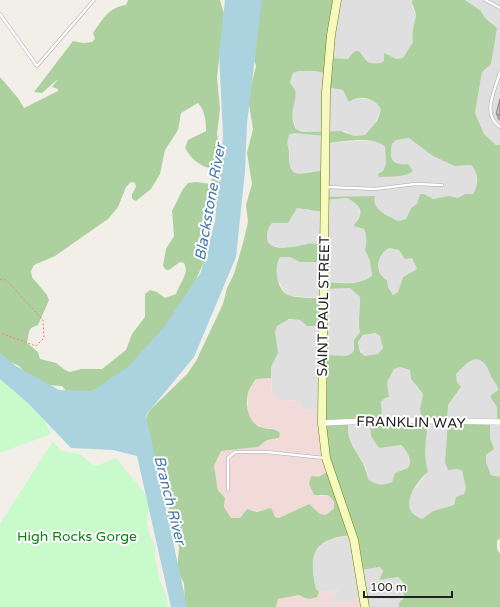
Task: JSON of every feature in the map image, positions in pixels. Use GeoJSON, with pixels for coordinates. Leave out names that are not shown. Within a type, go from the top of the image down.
{"type":"FeatureCollection","features":[{"type":"Feature","properties":{"kind":"main road","name":"SAINT PAUL STREET"},"geometry":{"type":"LineString","coordinates":[[337,0],[328,62],[322,422],[326,458],[354,540],[365,607]]}},
{"type":"Feature","properties":{"kind":"street","name":"FRANKLIN WAY"},"geometry":{"type":"LineString","coordinates":[[322,422],[386,420],[500,422]]}},
{"type":"Feature","properties":{"kind":"lane"},"geometry":{"type":"LineString","coordinates":[[0,14],[37,66],[94,0]]}},
{"type":"Feature","properties":{"kind":"lane"},"geometry":{"type":"LineString","coordinates":[[485,0],[500,8]]}},
{"type":"Feature","properties":{"kind":"lane"},"geometry":{"type":"LineString","coordinates":[[500,72],[489,110],[491,119],[500,128]]}},
{"type":"Feature","properties":{"kind":"lane"},"geometry":{"type":"LineString","coordinates":[[325,186],[375,189],[415,184],[442,185]]}},
{"type":"Feature","properties":{"kind":"lane"},"geometry":{"type":"LineString","coordinates":[[228,490],[228,458],[235,452],[254,451],[326,458]]}},
{"type":"Feature","properties":{"kind":"path"},"geometry":{"type":"LineString","coordinates":[[0,279],[6,280],[42,320],[44,338],[36,346],[0,333]]}},
{"type":"Feature","properties":{"kind":"shaded area"},"geometry":{"type":"Polygon","coordinates":[[[336,0],[413,0],[412,7],[416,15],[412,35],[413,42],[403,58],[397,59],[384,53],[384,61],[381,63],[372,64],[366,61],[362,53],[353,54],[348,59],[329,58],[336,0]]]}},
{"type":"Feature","properties":{"kind":"shaded area"},"geometry":{"type":"Polygon","coordinates":[[[465,0],[500,0],[500,145],[496,145],[484,134],[475,113],[482,72],[497,28],[485,18],[481,11],[465,0]]]}},
{"type":"Feature","properties":{"kind":"shaded area"},"geometry":{"type":"Polygon","coordinates":[[[298,71],[327,73],[326,87],[343,90],[353,99],[359,98],[373,100],[379,104],[381,110],[371,130],[365,135],[353,136],[346,131],[302,132],[296,129],[291,111],[295,98],[290,82],[293,73],[298,71]]]}},
{"type":"Feature","properties":{"kind":"shaded area"},"geometry":{"type":"Polygon","coordinates":[[[294,133],[324,136],[327,143],[371,140],[380,142],[385,147],[386,164],[383,171],[405,165],[395,164],[392,162],[389,155],[392,144],[396,140],[409,138],[455,165],[471,165],[476,170],[477,186],[473,194],[465,194],[458,198],[449,196],[433,199],[424,194],[417,204],[411,208],[406,219],[398,221],[376,208],[373,202],[375,197],[326,197],[312,171],[304,174],[294,173],[291,171],[289,165],[290,153],[286,144],[289,135],[294,133]]]}},
{"type":"Feature","properties":{"kind":"shaded area"},"geometry":{"type":"Polygon","coordinates":[[[347,198],[357,203],[359,206],[360,215],[354,223],[364,229],[367,244],[365,250],[370,261],[372,276],[366,281],[350,283],[324,282],[324,289],[350,288],[360,297],[361,317],[358,323],[360,332],[354,340],[354,350],[346,356],[320,410],[304,409],[299,401],[282,400],[272,392],[271,367],[277,353],[275,332],[277,326],[285,320],[304,321],[322,298],[290,296],[285,292],[275,276],[276,263],[280,257],[290,257],[300,262],[307,244],[287,248],[273,246],[269,244],[267,239],[267,229],[272,223],[292,217],[293,212],[297,208],[301,207],[309,211],[325,200],[347,198]]]}},
{"type":"Feature","properties":{"kind":"shaded area"},"geometry":{"type":"Polygon","coordinates":[[[389,248],[399,250],[405,257],[412,258],[417,269],[403,277],[398,292],[393,295],[388,287],[387,280],[382,278],[378,270],[379,259],[382,252],[389,248]]]}},
{"type":"Feature","properties":{"kind":"shaded area"},"geometry":{"type":"Polygon","coordinates":[[[371,333],[376,334],[382,340],[382,350],[376,356],[371,357],[366,356],[360,350],[359,345],[360,340],[366,334],[371,333]]]}},
{"type":"Feature","properties":{"kind":"shaded area"},"geometry":{"type":"Polygon","coordinates":[[[476,358],[481,359],[497,384],[497,420],[500,422],[500,477],[491,475],[486,462],[486,455],[494,449],[490,439],[489,422],[457,469],[462,471],[466,488],[464,494],[454,505],[433,511],[422,519],[417,518],[409,507],[408,500],[428,472],[424,460],[424,450],[428,423],[448,405],[461,388],[457,382],[456,374],[476,358]]]}},
{"type":"Feature","properties":{"kind":"shaded area"},"geometry":{"type":"Polygon","coordinates":[[[400,367],[410,370],[416,387],[423,394],[420,409],[422,420],[382,418],[381,402],[385,398],[389,397],[387,382],[394,369],[400,367]]]}},
{"type":"Feature","properties":{"kind":"shaded area"},"geometry":{"type":"Polygon","coordinates":[[[271,378],[272,392],[282,400],[299,401],[304,409],[320,410],[329,471],[318,477],[320,496],[328,495],[335,501],[334,508],[326,515],[320,514],[309,504],[279,518],[263,511],[247,510],[240,518],[231,518],[224,507],[225,498],[218,490],[214,466],[221,451],[258,447],[267,440],[278,439],[280,433],[276,429],[262,428],[252,421],[248,413],[248,392],[256,379],[271,378]]]}},
{"type":"Feature","properties":{"kind":"shaded area"},"geometry":{"type":"Polygon","coordinates":[[[369,420],[406,450],[410,462],[408,468],[395,473],[392,482],[385,485],[372,483],[368,479],[367,469],[360,460],[349,436],[348,421],[369,420]]]}},
{"type":"Feature","properties":{"kind":"shaded area"},"geometry":{"type":"Polygon","coordinates":[[[352,535],[360,570],[381,567],[383,571],[379,579],[398,577],[403,582],[404,598],[399,603],[399,607],[365,607],[363,598],[333,603],[333,598],[339,589],[319,592],[316,589],[311,562],[315,552],[321,545],[331,539],[352,535]]]}},
{"type":"Feature","properties":{"kind":"shaded area"},"geometry":{"type":"Polygon","coordinates":[[[339,589],[333,598],[333,603],[363,598],[365,607],[276,607],[277,599],[299,595],[305,599],[320,592],[339,589]]]}},
{"type":"Feature","properties":{"kind":"green space"},"geometry":{"type":"Polygon","coordinates":[[[128,0],[220,0],[224,14],[217,78],[220,109],[217,134],[221,158],[218,179],[218,195],[211,233],[204,254],[204,262],[191,290],[169,322],[134,365],[98,394],[67,392],[62,386],[45,385],[32,380],[19,366],[0,357],[0,77],[18,98],[24,108],[58,91],[58,89],[52,87],[58,79],[42,93],[34,92],[73,41],[83,43],[92,42],[95,39],[93,33],[106,15],[115,8],[126,5],[128,0]],[[198,103],[181,113],[178,130],[165,150],[160,174],[151,189],[136,201],[132,199],[132,194],[136,187],[135,183],[131,182],[126,187],[118,207],[108,219],[55,256],[34,265],[31,271],[32,277],[47,295],[49,300],[38,325],[31,328],[27,343],[38,352],[40,359],[56,363],[70,372],[81,369],[102,369],[126,350],[132,334],[145,317],[145,294],[150,290],[157,292],[165,298],[176,294],[185,275],[186,267],[184,263],[180,262],[169,270],[166,270],[163,266],[166,249],[174,236],[172,211],[183,189],[188,183],[196,182],[211,184],[212,179],[209,168],[195,161],[185,148],[188,140],[206,131],[205,116],[198,103]]]}},
{"type":"Feature","properties":{"kind":"green space"},"geometry":{"type":"Polygon","coordinates":[[[257,0],[336,0],[329,58],[348,59],[354,52],[358,51],[366,61],[373,63],[381,63],[384,61],[384,53],[397,59],[403,58],[413,42],[412,39],[416,16],[412,3],[413,0],[465,0],[481,11],[485,18],[497,28],[491,64],[482,72],[475,113],[484,134],[496,145],[500,145],[500,422],[497,420],[497,407],[490,396],[498,390],[497,386],[483,362],[475,359],[466,364],[456,374],[457,382],[461,387],[448,405],[447,421],[428,423],[425,454],[428,472],[413,490],[409,503],[410,510],[422,519],[433,511],[454,505],[456,497],[464,494],[466,488],[462,471],[457,469],[448,470],[445,462],[448,421],[490,422],[490,438],[494,449],[486,455],[486,462],[491,475],[500,477],[500,538],[497,541],[497,549],[500,554],[500,607],[399,607],[399,603],[404,598],[403,582],[398,577],[379,580],[383,571],[380,567],[360,570],[351,535],[328,540],[316,550],[313,566],[316,589],[319,592],[317,597],[307,599],[299,595],[278,599],[276,607],[185,607],[184,583],[177,571],[179,547],[167,519],[170,502],[169,485],[167,476],[145,440],[147,415],[151,409],[187,374],[196,361],[223,304],[243,243],[248,222],[246,205],[252,184],[247,153],[253,129],[248,98],[256,66],[252,54],[258,31],[254,14],[257,0]],[[298,71],[293,73],[290,82],[296,94],[292,117],[296,129],[302,132],[341,131],[354,136],[365,135],[377,121],[381,110],[376,103],[367,98],[358,98],[349,102],[343,90],[326,87],[326,73],[298,71]],[[294,133],[289,135],[288,139],[291,169],[298,174],[322,171],[325,197],[375,196],[374,201],[381,212],[398,221],[406,219],[411,208],[417,204],[420,194],[424,194],[433,199],[449,196],[458,198],[465,194],[473,194],[477,183],[476,172],[471,165],[455,166],[433,156],[409,138],[396,140],[392,144],[391,157],[392,160],[398,164],[408,164],[413,171],[401,176],[379,177],[378,174],[383,171],[386,164],[385,147],[380,143],[358,140],[327,143],[324,136],[294,133]],[[347,198],[325,200],[324,212],[297,208],[288,223],[272,223],[267,233],[268,242],[272,246],[284,248],[311,244],[323,245],[322,262],[300,262],[290,257],[280,257],[277,267],[278,280],[282,290],[286,294],[299,297],[322,298],[321,326],[307,326],[300,320],[289,319],[277,326],[275,332],[278,353],[271,367],[271,378],[256,379],[249,391],[247,398],[247,409],[254,423],[263,428],[278,431],[280,433],[279,438],[267,440],[258,447],[221,451],[214,466],[218,490],[225,498],[224,507],[231,518],[240,518],[247,509],[257,512],[271,508],[275,517],[279,518],[309,504],[320,514],[326,515],[334,508],[334,501],[328,495],[314,495],[309,484],[311,476],[318,477],[329,471],[326,458],[322,355],[346,356],[354,350],[354,340],[360,332],[360,297],[350,288],[324,289],[324,282],[355,283],[372,276],[370,261],[365,250],[366,235],[364,229],[354,226],[360,214],[358,205],[347,198]],[[389,248],[379,259],[378,268],[383,277],[387,280],[388,287],[393,295],[398,292],[403,277],[417,269],[412,258],[405,259],[399,250],[389,248]],[[375,333],[363,335],[358,342],[360,352],[365,356],[378,354],[383,348],[380,336],[375,333]],[[400,367],[394,369],[387,382],[389,397],[385,398],[381,402],[382,418],[422,420],[420,409],[423,394],[411,379],[410,370],[400,367]],[[348,421],[349,437],[365,468],[368,479],[373,483],[386,484],[392,482],[395,473],[408,468],[410,459],[401,445],[379,448],[371,436],[370,421],[348,421]]]}},
{"type":"Feature","properties":{"kind":"green space"},"geometry":{"type":"Polygon","coordinates":[[[0,376],[42,416],[51,434],[0,453],[0,376]]]}},
{"type":"Feature","properties":{"kind":"green space","name":"High Rocks Gorge"},"geometry":{"type":"Polygon","coordinates":[[[53,441],[61,451],[80,454],[94,466],[116,458],[143,491],[149,504],[147,522],[150,536],[155,546],[155,557],[160,582],[166,594],[168,607],[0,607],[0,524],[53,441]]]}},
{"type":"Feature","properties":{"kind":"water"},"geometry":{"type":"Polygon","coordinates":[[[225,0],[262,0],[247,123],[245,171],[236,257],[194,357],[146,415],[187,607],[171,607],[137,456],[113,450],[71,448],[28,403],[0,379],[0,353],[16,366],[59,390],[92,391],[129,366],[164,327],[201,272],[215,221],[223,135],[219,53],[225,0]]]}},
{"type":"Feature","properties":{"kind":"building"},"geometry":{"type":"Polygon","coordinates":[[[500,99],[500,115],[496,114],[500,99]]]}},
{"type":"Feature","properties":{"kind":"water label","name":"Blackstone River"},"geometry":{"type":"Point","coordinates":[210,202]}},
{"type":"Feature","properties":{"kind":"water label","name":"Branch River"},"geometry":{"type":"Point","coordinates":[170,500]}}]}
